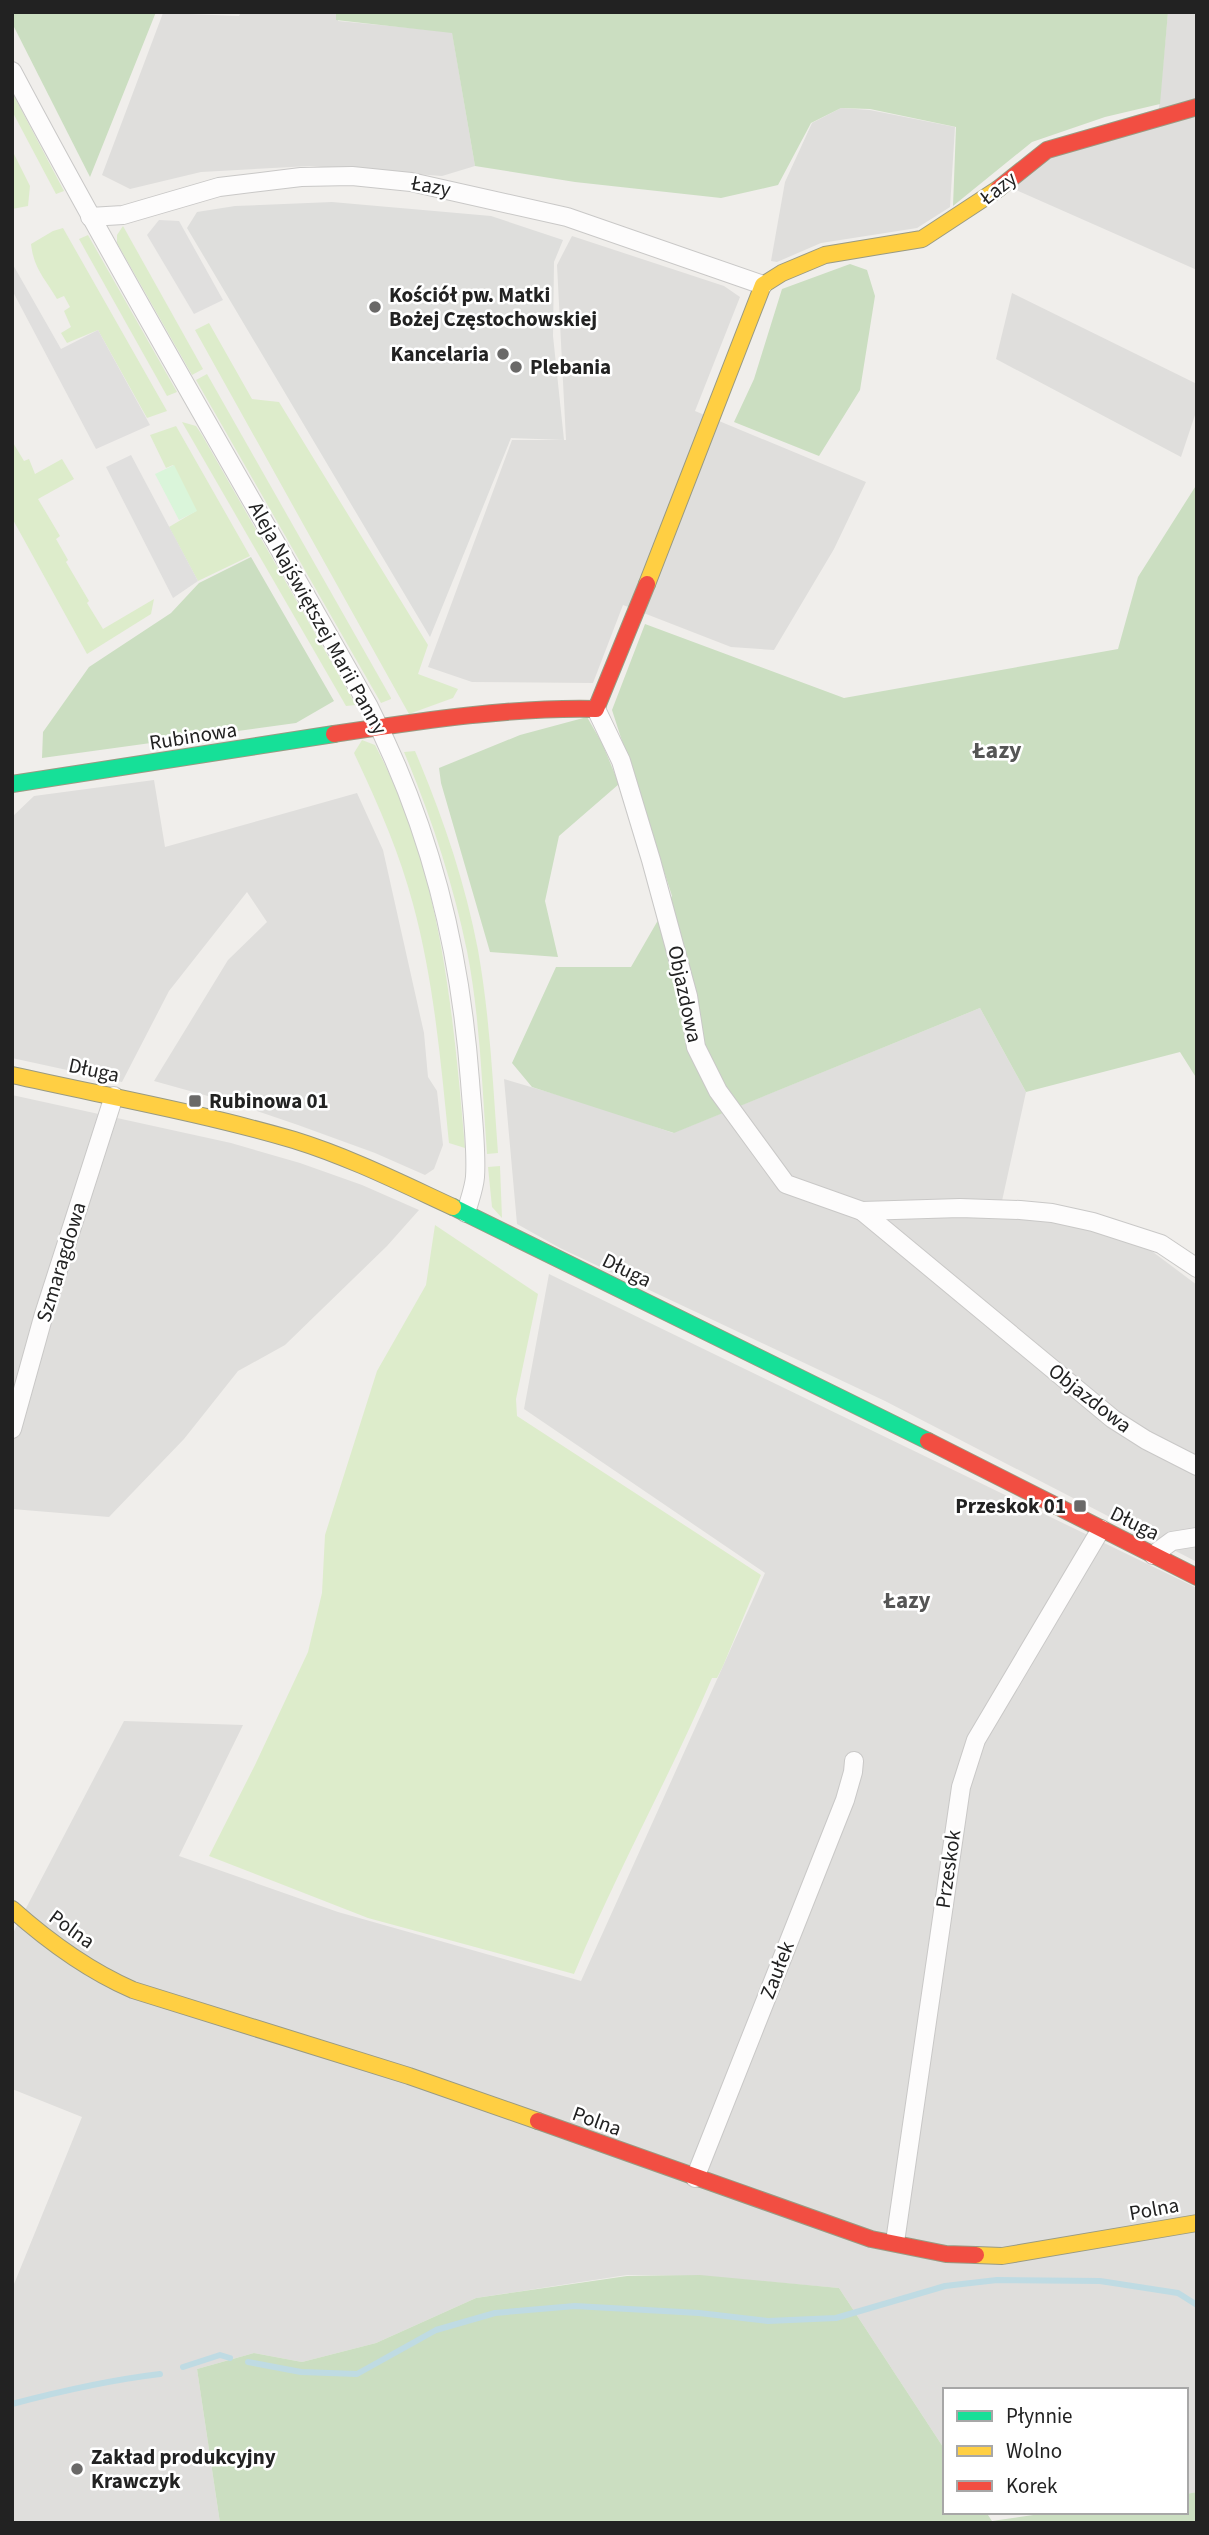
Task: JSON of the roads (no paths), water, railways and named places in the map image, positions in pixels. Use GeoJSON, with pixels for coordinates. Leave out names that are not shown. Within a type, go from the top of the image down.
{"type":"FeatureCollection","features":[{"type":"Feature","properties":{"kind":"street","name":"Aleja Najświętszej Marii Panny"},"geometry":{"type":"LineString","coordinates":[[12,71],[90,217],[380,728],[414,807],[437,879],[456,957],[466,1030],[475,1170],[466,1213]]}},
{"type":"Feature","properties":{"kind":"street","name":"Łazy"},"geometry":{"type":"LineString","coordinates":[[90,217],[123,215],[219,187],[301,177],[352,176],[411,181],[567,217],[763,285],[782,272],[825,255],[922,239],[993,193],[1047,150],[1197,107]]}},
{"type":"Feature","properties":{"kind":"street"},"geometry":{"type":"LineString","coordinates":[[596,709],[763,285]]}},
{"type":"Feature","properties":{"kind":"street","name":"Rubinowa"},"geometry":{"type":"LineString","coordinates":[[12,784],[405,723],[554,708],[596,709]]}},
{"type":"Feature","properties":{"kind":"street","name":"Objazdowa"},"geometry":{"type":"LineString","coordinates":[[596,709],[621,761],[651,860],[688,996],[696,1047],[705,1068],[748,1134],[786,1184],[863,1211],[960,1208],[1052,1213],[1093,1222],[1161,1244],[1197,1268]]}},
{"type":"Feature","properties":{"kind":"street","name":"Długa"},"geometry":{"type":"LineString","coordinates":[[12,1075],[170,1108],[297,1141],[376,1171],[909,1431],[1197,1577]]}},
{"type":"Feature","properties":{"kind":"street","name":"Szmaragdowa"},"geometry":{"type":"LineString","coordinates":[[12,1429],[44,1314],[114,1096]]}},
{"type":"Feature","properties":{"kind":"street","name":"Objazdowa"},"geometry":{"type":"LineString","coordinates":[[863,1211],[1113,1419],[1146,1440],[1197,1466]]}},
{"type":"Feature","properties":{"kind":"street","name":"Przeskok"},"geometry":{"type":"LineString","coordinates":[[895,2242],[961,1787],[976,1740],[1101,1529]]}},
{"type":"Feature","properties":{"kind":"street"},"geometry":{"type":"LineString","coordinates":[[1153,1555],[1172,1541],[1197,1537]]}},
{"type":"Feature","properties":{"kind":"street","name":"Zaułek"},"geometry":{"type":"LineString","coordinates":[[695,2178],[845,1800],[851,1782],[853,1761]]}},
{"type":"Feature","properties":{"kind":"street","name":"Polna"},"geometry":{"type":"LineString","coordinates":[[12,1909],[64,1952],[106,1978],[133,1990],[408,2076],[872,2239],[946,2254],[1002,2256],[1197,2223]]}},
{"type":"Feature","properties":{"kind":"waterway"},"geometry":{"type":"LineString","coordinates":[[248,2362],[301,2372],[357,2374],[436,2330],[495,2313],[575,2306],[699,2313],[768,2321],[836,2318],[945,2286],[997,2280],[1100,2281],[1178,2293],[1197,2305]]}},
{"type":"Feature","properties":{"kind":"waterway"},"geometry":{"type":"LineString","coordinates":[[183,2367],[220,2355],[230,2358]]}},
{"type":"Feature","properties":{"kind":"waterway"},"geometry":{"type":"LineString","coordinates":[[12,2404],[86,2386],[160,2374]]}},
{"type":"Feature","properties":{"kind":"place","name":"Kościół pw. Matki Bożej Częstochowskiej"},"geometry":{"type":"Point","coordinates":[375,307]}},
{"type":"Feature","properties":{"kind":"place","name":"Kancelaria"},"geometry":{"type":"Point","coordinates":[503,354]}},
{"type":"Feature","properties":{"kind":"place","name":"Plebania"},"geometry":{"type":"Point","coordinates":[516,367]}},
{"type":"Feature","properties":{"kind":"place","name":"Rubinowa 01"},"geometry":{"type":"Point","coordinates":[195,1101]}},
{"type":"Feature","properties":{"kind":"place","name":"Przeskok 01"},"geometry":{"type":"Point","coordinates":[1080,1506]}},
{"type":"Feature","properties":{"kind":"place","name":"Zakład produkcyjny Krawczyk"},"geometry":{"type":"Point","coordinates":[77,2469]}},
{"type":"Feature","properties":{"kind":"district","name":"Łazy"},"geometry":{"type":"Point","coordinates":[997,750]}},
{"type":"Feature","properties":{"kind":"district","name":"Łazy"},"geometry":{"type":"Point","coordinates":[907,1600]}}]}
